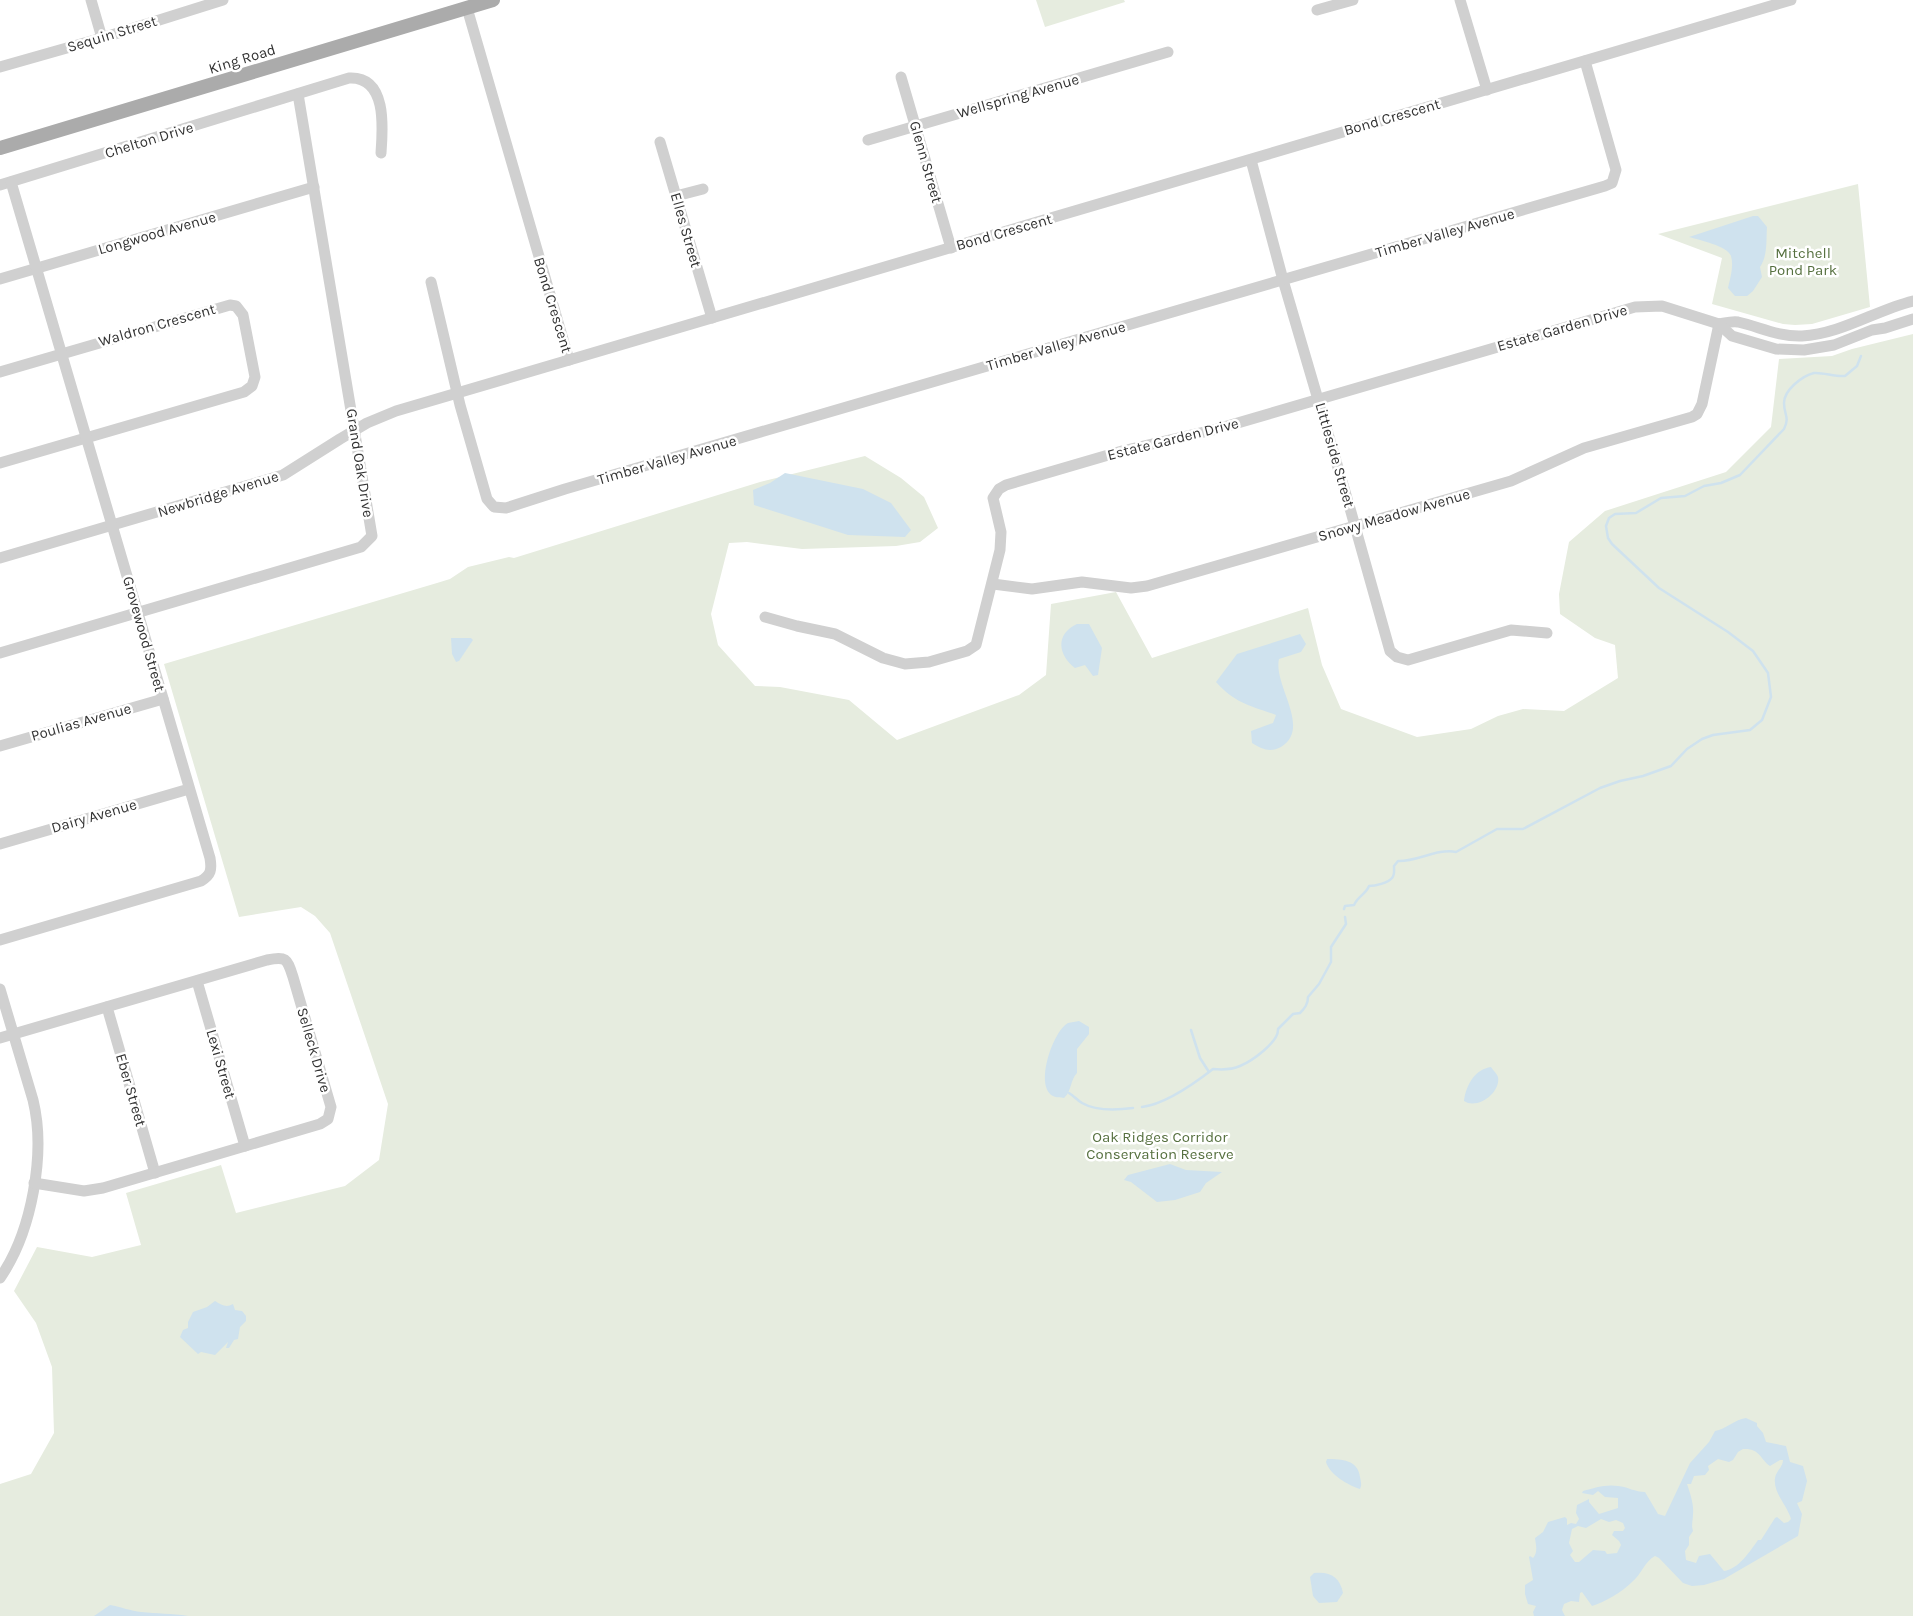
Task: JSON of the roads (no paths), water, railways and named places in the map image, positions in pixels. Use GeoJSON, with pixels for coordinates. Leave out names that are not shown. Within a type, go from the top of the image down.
{"type":"FeatureCollection","features":[{"type":"Feature","properties":{"kind":"main road","name":"King Road"},"geometry":{"type":"LineString","coordinates":[[0,148],[494,0]]}},
{"type":"Feature","properties":{"kind":"street"},"geometry":{"type":"LineString","coordinates":[[91,0],[102,38]]}},
{"type":"Feature","properties":{"kind":"street","name":"Sequin Street"},"geometry":{"type":"LineString","coordinates":[[0,67],[102,38],[221,0]]}},
{"type":"Feature","properties":{"kind":"street"},"geometry":{"type":"LineString","coordinates":[[1317,10],[1353,0]]}},
{"type":"Feature","properties":{"kind":"street"},"geometry":{"type":"LineString","coordinates":[[1460,0],[1486,90]]}},
{"type":"Feature","properties":{"kind":"street","name":"Bond Crescent"},"geometry":{"type":"LineString","coordinates":[[467,8],[569,360],[1790,0]]}},
{"type":"Feature","properties":{"kind":"street","name":"Wellspring Avenue"},"geometry":{"type":"LineString","coordinates":[[868,140],[1168,52]]}},
{"type":"Feature","properties":{"kind":"street","name":"Timber Valley Avenue"},"geometry":{"type":"LineString","coordinates":[[457,393],[487,500],[494,507],[506,508],[1612,184],[1616,173],[1616,166],[1585,61]]}},
{"type":"Feature","properties":{"kind":"street","name":"Glenn Street"},"geometry":{"type":"LineString","coordinates":[[901,77],[951,248]]}},
{"type":"Feature","properties":{"kind":"street","name":"Chelton Drive"},"geometry":{"type":"LineString","coordinates":[[5,183],[349,78],[366,81],[375,91],[383,122],[381,153]]}},
{"type":"Feature","properties":{"kind":"street","name":"Grand Oak Drive"},"geometry":{"type":"LineString","coordinates":[[0,653],[361,547],[372,536],[298,94]]}},
{"type":"Feature","properties":{"kind":"street","name":"Elles Street"},"geometry":{"type":"LineString","coordinates":[[660,142],[712,318]]}},
{"type":"Feature","properties":{"kind":"street","name":"Littleside Street"},"geometry":{"type":"LineString","coordinates":[[1251,160],[1283,280],[1390,651],[1397,657],[1408,660],[1511,630],[1547,633]]}},
{"type":"Feature","properties":{"kind":"street","name":"Grovewood Street"},"geometry":{"type":"LineString","coordinates":[[0,940],[201,881],[212,870],[37,268],[5,183]]}},
{"type":"Feature","properties":{"kind":"street","name":"Longwood Avenue"},"geometry":{"type":"LineString","coordinates":[[0,279],[314,187]]}},
{"type":"Feature","properties":{"kind":"street"},"geometry":{"type":"LineString","coordinates":[[676,196],[703,189]]}},
{"type":"Feature","properties":{"kind":"street"},"geometry":{"type":"LineString","coordinates":[[432,282],[457,393]]}},
{"type":"Feature","properties":{"kind":"street","name":"Estate Garden Drive"},"geometry":{"type":"LineString","coordinates":[[765,617],[835,634],[883,658],[899,663],[915,664],[967,651],[976,645],[993,584],[1001,542],[993,498],[996,492],[1003,486],[1122,451],[1217,429],[1635,307],[1662,306],[1719,324],[1736,322],[1778,334],[1803,336],[1828,331],[1896,305],[1913,301]]}},
{"type":"Feature","properties":{"kind":"street","name":"Estate Garden Drive"},"geometry":{"type":"LineString","coordinates":[[1719,324],[1732,336],[1776,349],[1804,350],[1834,345],[1872,330],[1885,328],[1908,320],[1896,305]]}},
{"type":"Feature","properties":{"kind":"street","name":"Waldron Crescent"},"geometry":{"type":"LineString","coordinates":[[61,354],[224,306],[236,306],[243,315],[255,377],[249,389],[86,438]]}},
{"type":"Feature","properties":{"kind":"street","name":"Snowy Meadow Avenue"},"geometry":{"type":"LineString","coordinates":[[993,584],[1032,589],[1082,582],[1131,588],[1147,586],[1511,481],[1584,448],[1695,416],[1702,404],[1719,324]]}},
{"type":"Feature","properties":{"kind":"street"},"geometry":{"type":"LineString","coordinates":[[0,372],[61,354]]}},
{"type":"Feature","properties":{"kind":"street","name":"Newbridge Avenue"},"geometry":{"type":"LineString","coordinates":[[0,558],[282,475],[355,430],[396,411],[569,360]]}},
{"type":"Feature","properties":{"kind":"street"},"geometry":{"type":"LineString","coordinates":[[0,463],[86,438]]}},
{"type":"Feature","properties":{"kind":"street","name":"Poulias Avenue"},"geometry":{"type":"LineString","coordinates":[[0,746],[163,698]]}},
{"type":"Feature","properties":{"kind":"street","name":"Dairy Avenue"},"geometry":{"type":"LineString","coordinates":[[0,844],[189,789]]}},
{"type":"Feature","properties":{"kind":"street","name":"Selleck Drive"},"geometry":{"type":"LineString","coordinates":[[0,1038],[279,958],[285,959],[289,964],[296,986],[331,1107],[328,1119],[320,1124],[103,1188],[84,1192],[34,1183]]}},
{"type":"Feature","properties":{"kind":"street","name":"Lexi Street"},"geometry":{"type":"LineString","coordinates":[[197,981],[245,1146]]}},
{"type":"Feature","properties":{"kind":"street"},"geometry":{"type":"LineString","coordinates":[[0,989],[37,1120],[38,1150],[34,1183],[21,1238],[9,1265],[0,1278]]}},
{"type":"Feature","properties":{"kind":"street","name":"Eber Street"},"geometry":{"type":"LineString","coordinates":[[107,1007],[156,1173]]}},
{"type":"Feature","properties":{"kind":"water"},"geometry":{"type":"Polygon","coordinates":[[[1758,216],[1767,227],[1765,252],[1760,267],[1762,277],[1753,291],[1747,296],[1735,296],[1728,288],[1732,264],[1729,252],[1713,244],[1689,237],[1758,216]]]}},
{"type":"Feature","properties":{"kind":"water"},"geometry":{"type":"Polygon","coordinates":[[[785,473],[863,489],[891,503],[911,530],[905,537],[848,535],[754,505],[753,490],[770,483],[785,473]]]}},
{"type":"Feature","properties":{"kind":"water"},"geometry":{"type":"Polygon","coordinates":[[[1077,624],[1089,624],[1102,648],[1098,675],[1093,676],[1085,665],[1075,668],[1069,663],[1062,651],[1062,639],[1065,633],[1077,624]]]}},
{"type":"Feature","properties":{"kind":"water"},"geometry":{"type":"Polygon","coordinates":[[[1300,634],[1306,644],[1301,652],[1279,659],[1281,681],[1292,718],[1293,729],[1290,739],[1281,747],[1273,750],[1263,748],[1252,743],[1251,731],[1273,723],[1276,715],[1250,706],[1237,699],[1216,682],[1237,654],[1300,634]]]}},
{"type":"Feature","properties":{"kind":"water"},"geometry":{"type":"Polygon","coordinates":[[[451,638],[471,638],[473,640],[459,661],[456,662],[452,654],[451,638]]]}},
{"type":"Feature","properties":{"kind":"water"},"geometry":{"type":"Polygon","coordinates":[[[1079,1021],[1089,1027],[1089,1034],[1077,1049],[1077,1073],[1064,1098],[1054,1097],[1048,1090],[1045,1082],[1048,1059],[1062,1028],[1068,1023],[1079,1021]]]}},
{"type":"Feature","properties":{"kind":"water"},"geometry":{"type":"Polygon","coordinates":[[[1491,1067],[1498,1077],[1496,1089],[1481,1102],[1469,1103],[1464,1101],[1472,1079],[1480,1071],[1491,1067]]]}},
{"type":"Feature","properties":{"kind":"water"},"geometry":{"type":"Polygon","coordinates":[[[1170,1164],[1186,1170],[1222,1172],[1206,1183],[1200,1192],[1175,1200],[1157,1202],[1131,1182],[1124,1180],[1128,1175],[1170,1164]]]}},
{"type":"Feature","properties":{"kind":"water"},"geometry":{"type":"Polygon","coordinates":[[[215,1301],[226,1306],[233,1304],[235,1310],[242,1311],[246,1316],[246,1321],[240,1327],[238,1339],[234,1340],[229,1348],[226,1348],[228,1342],[215,1355],[201,1352],[198,1354],[180,1337],[183,1330],[188,1328],[188,1322],[193,1312],[207,1307],[215,1301]]]}},
{"type":"Feature","properties":{"kind":"water"},"geometry":{"type":"Polygon","coordinates":[[[1746,1418],[1757,1423],[1766,1442],[1786,1446],[1790,1462],[1803,1466],[1807,1481],[1802,1501],[1797,1503],[1802,1514],[1798,1536],[1724,1579],[1704,1585],[1692,1586],[1683,1583],[1655,1556],[1648,1561],[1628,1586],[1602,1602],[1592,1606],[1582,1592],[1580,1593],[1579,1602],[1571,1601],[1564,1604],[1562,1610],[1565,1616],[1534,1616],[1533,1612],[1536,1606],[1528,1604],[1525,1594],[1525,1585],[1533,1580],[1529,1557],[1533,1558],[1535,1556],[1535,1538],[1543,1532],[1548,1522],[1565,1517],[1567,1525],[1571,1523],[1576,1524],[1579,1519],[1576,1513],[1577,1505],[1589,1499],[1589,1502],[1599,1514],[1618,1508],[1618,1498],[1605,1497],[1598,1491],[1593,1495],[1582,1493],[1583,1491],[1609,1486],[1645,1492],[1658,1514],[1665,1516],[1690,1463],[1709,1442],[1715,1431],[1746,1418]],[[1743,1449],[1729,1462],[1718,1459],[1708,1466],[1709,1470],[1705,1475],[1694,1476],[1691,1484],[1687,1484],[1693,1506],[1693,1531],[1685,1551],[1686,1560],[1696,1563],[1699,1556],[1710,1554],[1724,1571],[1729,1570],[1735,1567],[1748,1554],[1758,1540],[1761,1540],[1775,1518],[1777,1517],[1784,1523],[1791,1519],[1778,1494],[1775,1483],[1775,1478],[1783,1460],[1770,1466],[1753,1450],[1743,1449]],[[1601,1519],[1586,1528],[1578,1526],[1572,1529],[1569,1543],[1573,1551],[1570,1555],[1575,1562],[1579,1562],[1593,1550],[1605,1551],[1607,1554],[1617,1553],[1621,1545],[1612,1535],[1614,1531],[1623,1531],[1625,1528],[1623,1523],[1616,1520],[1609,1522],[1601,1519]]]}},
{"type":"Feature","properties":{"kind":"water"},"geometry":{"type":"Polygon","coordinates":[[[1327,1459],[1344,1460],[1353,1464],[1359,1471],[1360,1489],[1335,1475],[1328,1467],[1327,1459]]]}},
{"type":"Feature","properties":{"kind":"water"},"geometry":{"type":"Polygon","coordinates":[[[1314,1573],[1329,1574],[1337,1579],[1343,1593],[1337,1602],[1319,1603],[1313,1596],[1310,1577],[1314,1573]]]}},
{"type":"Feature","properties":{"kind":"water"},"geometry":{"type":"Polygon","coordinates":[[[110,1605],[147,1613],[188,1616],[94,1616],[110,1605]]]}},
{"type":"Feature","properties":{"kind":"waterway"},"geometry":{"type":"LineString","coordinates":[[1344,909],[1345,906],[1354,905],[1369,886],[1390,880],[1394,875],[1394,866],[1398,861],[1405,861],[1434,853],[1456,852],[1497,829],[1523,829],[1600,788],[1671,766],[1687,749],[1702,739],[1713,735],[1750,730],[1762,720],[1771,697],[1768,673],[1753,651],[1728,632],[1659,588],[1612,544],[1608,538],[1606,526],[1609,518],[1615,514],[1636,513],[1661,498],[1685,496],[1704,486],[1721,483],[1740,475],[1784,429],[1787,419],[1784,407],[1785,398],[1794,384],[1814,373],[1845,376],[1857,366],[1861,356]]}},
{"type":"Feature","properties":{"kind":"waterway"},"geometry":{"type":"LineString","coordinates":[[1142,1107],[1161,1102],[1213,1069],[1227,1069],[1245,1064],[1270,1045],[1278,1029],[1293,1014],[1300,1013],[1306,1006],[1308,997],[1319,984],[1331,962],[1331,947],[1346,924],[1345,917]]}},
{"type":"Feature","properties":{"kind":"waterway"},"geometry":{"type":"LineString","coordinates":[[1191,1030],[1200,1058],[1209,1072]]}},
{"type":"Feature","properties":{"kind":"waterway"},"geometry":{"type":"LineString","coordinates":[[1069,1093],[1082,1103],[1100,1109],[1133,1108]]}},
{"type":"Feature","properties":{"kind":"park label","name":"Mitchell Pond Park"},"geometry":{"type":"Point","coordinates":[1803,262]}},
{"type":"Feature","properties":{"kind":"park label","name":"Oak Ridges Corridor Conservation Reserve"},"geometry":{"type":"Point","coordinates":[1160,1146]}}]}
